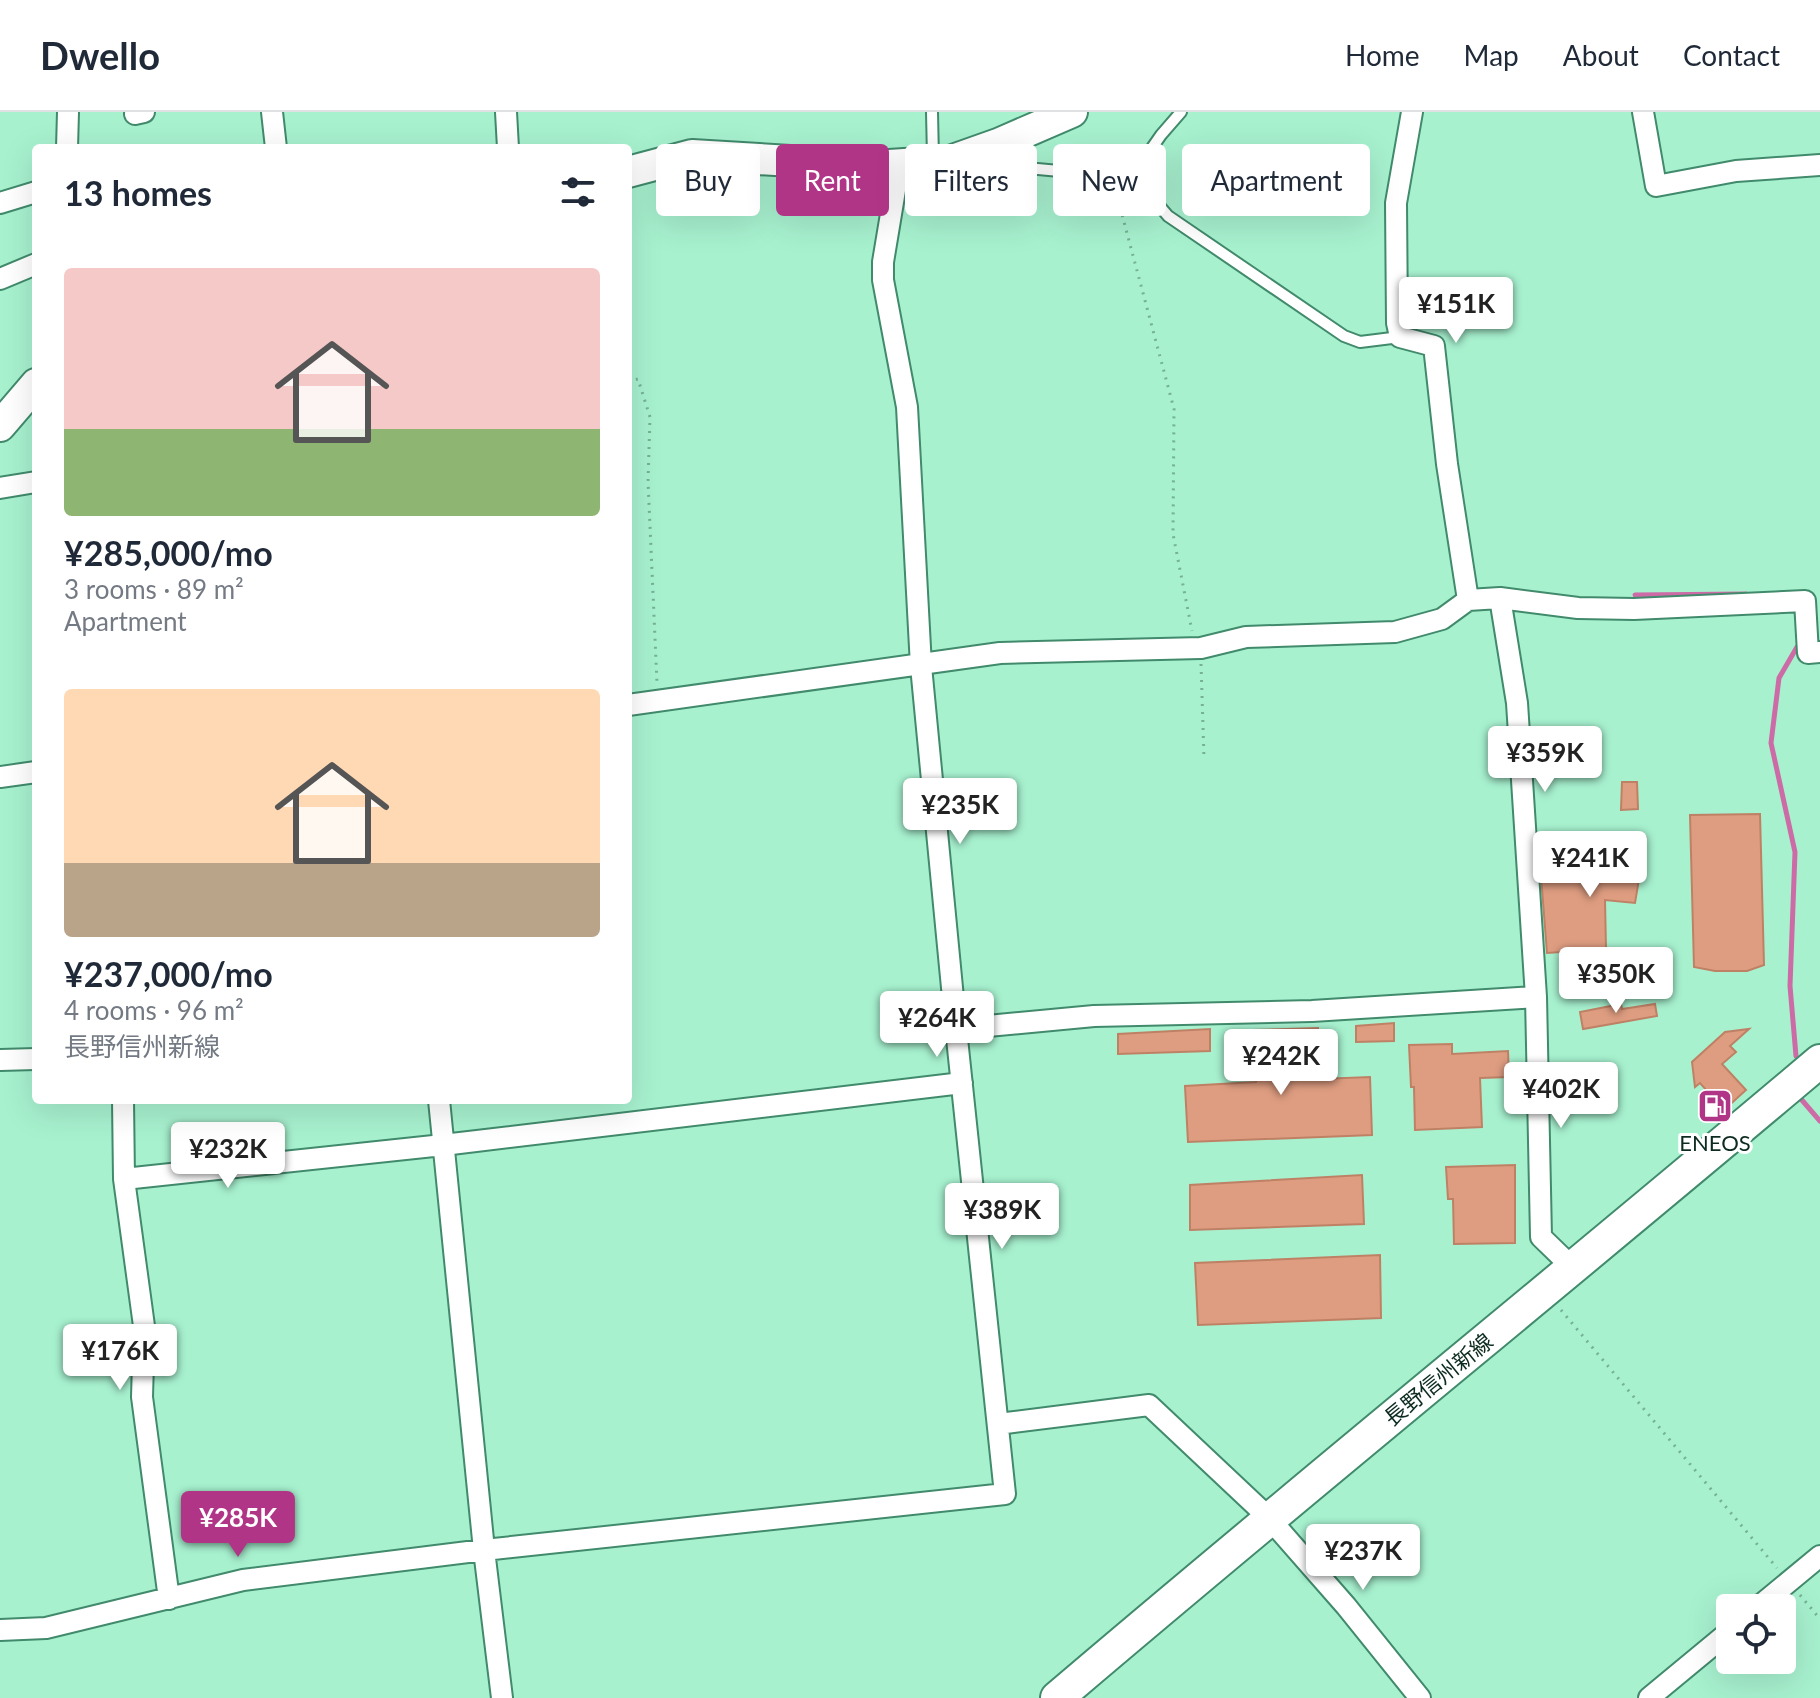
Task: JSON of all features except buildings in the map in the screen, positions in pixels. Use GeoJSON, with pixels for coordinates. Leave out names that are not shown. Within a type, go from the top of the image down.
{"type":"FeatureCollection","features":[{"type":"Feature","properties":{"kind":"main road","name":"長野信州新線"},"geometry":{"type":"LineString","coordinates":[[1057,1698],[1268,1517],[1574,1269],[1820,1061]]}},
{"type":"Feature","properties":{"kind":"street"},"geometry":{"type":"LineString","coordinates":[[67,144],[68,112]]}},
{"type":"Feature","properties":{"kind":"street"},"geometry":{"type":"LineString","coordinates":[[272,112],[276,144]]}},
{"type":"Feature","properties":{"kind":"street"},"geometry":{"type":"LineString","coordinates":[[506,112],[508,144]]}},
{"type":"Feature","properties":{"kind":"street"},"geometry":{"type":"LineString","coordinates":[[998,144],[1072,112]]}},
{"type":"Feature","properties":{"kind":"street"},"geometry":{"type":"LineString","coordinates":[[1412,112],[1396,203],[1397,323],[1400,337],[1434,346],[1447,464],[1468,600]]}},
{"type":"Feature","properties":{"kind":"street"},"geometry":{"type":"LineString","coordinates":[[1643,112],[1656,186],[1736,171],[1820,165]]}},
{"type":"Feature","properties":{"kind":"street"},"geometry":{"type":"LineString","coordinates":[[632,171],[692,155],[905,165]]}},
{"type":"Feature","properties":{"kind":"street"},"geometry":{"type":"LineString","coordinates":[[0,1630],[46,1628],[243,1580],[484,1550],[1005,1494],[921,666],[907,407],[883,280],[883,262],[899,166]]}},
{"type":"Feature","properties":{"kind":"street"},"geometry":{"type":"LineString","coordinates":[[0,203],[32,193]]}},
{"type":"Feature","properties":{"kind":"street"},"geometry":{"type":"LineString","coordinates":[[0,279],[32,266]]}},
{"type":"Feature","properties":{"kind":"street"},"geometry":{"type":"LineString","coordinates":[[0,426],[32,389]]}},
{"type":"Feature","properties":{"kind":"street"},"geometry":{"type":"LineString","coordinates":[[0,488],[32,483]]}},
{"type":"Feature","properties":{"kind":"street"},"geometry":{"type":"LineString","coordinates":[[1500,598],[1517,703],[1536,997],[1541,1237],[1574,1269]]}},
{"type":"Feature","properties":{"kind":"street"},"geometry":{"type":"LineString","coordinates":[[632,704],[1000,653],[1201,648],[1246,637],[1395,632],[1442,619],[1468,600],[1500,598],[1578,608],[1634,609],[1805,601],[1808,653],[1820,652]]}},
{"type":"Feature","properties":{"kind":"street"},"geometry":{"type":"LineString","coordinates":[[0,777],[32,773]]}},
{"type":"Feature","properties":{"kind":"street"},"geometry":{"type":"LineString","coordinates":[[956,1029],[1094,1016],[1312,1011],[1536,997]]}},
{"type":"Feature","properties":{"kind":"street"},"geometry":{"type":"LineString","coordinates":[[0,1060],[32,1059]]}},
{"type":"Feature","properties":{"kind":"street"},"geometry":{"type":"LineString","coordinates":[[124,1179],[443,1145],[962,1083]]}},
{"type":"Feature","properties":{"kind":"street"},"geometry":{"type":"LineString","coordinates":[[123,1104],[124,1179],[144,1326],[142,1397],[169,1599]]}},
{"type":"Feature","properties":{"kind":"street"},"geometry":{"type":"LineString","coordinates":[[439,1104],[502,1698]]}},
{"type":"Feature","properties":{"kind":"street"},"geometry":{"type":"LineString","coordinates":[[998,1424],[1149,1405],[1268,1517],[1346,1606],[1420,1698]]}},
{"type":"Feature","properties":{"kind":"street"},"geometry":{"type":"LineString","coordinates":[[1774,1594],[1820,1556]]}},
{"type":"Feature","properties":{"kind":"street"},"geometry":{"type":"LineString","coordinates":[[1649,1698],[1716,1643]]}},
{"type":"Feature","properties":{"kind":"lane"},"geometry":{"type":"LineString","coordinates":[[932,112],[938,144]]}},
{"type":"Feature","properties":{"kind":"lane"},"geometry":{"type":"LineString","coordinates":[[1155,144],[1181,112]]}},
{"type":"Feature","properties":{"kind":"lane"},"geometry":{"type":"LineString","coordinates":[[1166,214],[1344,336],[1360,342],[1400,337]]}},
{"type":"Feature","properties":{"kind":"path"},"geometry":{"type":"LineString","coordinates":[[1122,216],[1174,409],[1173,534],[1189,626],[1201,648],[1204,758]]}},
{"type":"Feature","properties":{"kind":"path"},"geometry":{"type":"LineString","coordinates":[[632,380],[638,379],[650,417],[648,481],[657,701]]}},
{"type":"Feature","properties":{"kind":"path"},"geometry":{"type":"LineString","coordinates":[[1546,1292],[1820,1619]]}},
{"type":"Feature","properties":{"kind":"waterway"},"geometry":{"type":"LineString","coordinates":[[1635,595],[1746,594]]}},
{"type":"Feature","properties":{"kind":"waterway"},"geometry":{"type":"LineString","coordinates":[[1796,1056],[1790,986],[1795,852],[1771,743],[1779,678],[1797,647]]}},
{"type":"Feature","properties":{"kind":"waterway"},"geometry":{"type":"LineString","coordinates":[[1801,1099],[1820,1121]]}},
{"type":"Feature","properties":{"kind":"place","name":"ENEOS"},"geometry":{"type":"Point","coordinates":[1715,1106]}}]}
